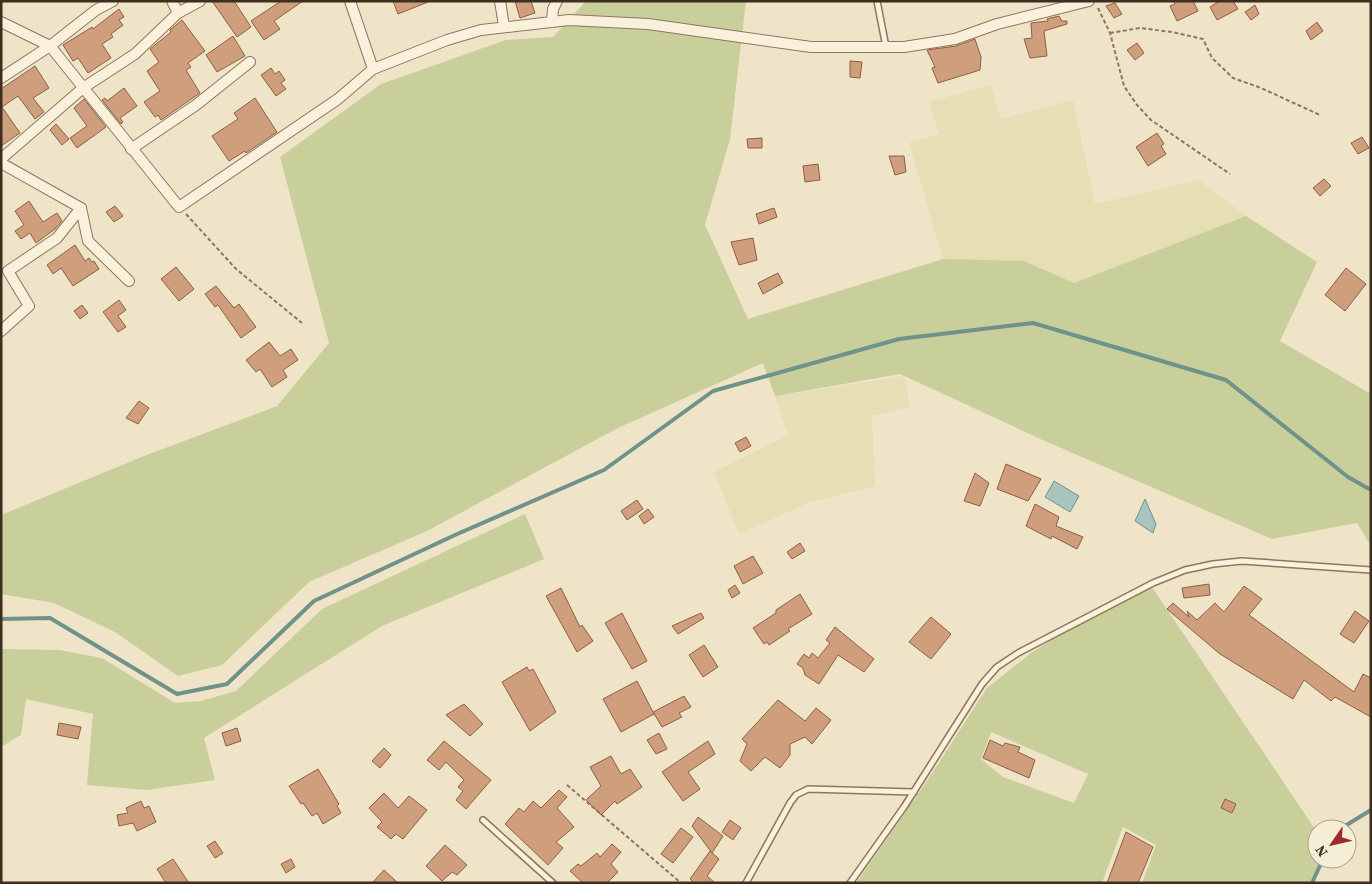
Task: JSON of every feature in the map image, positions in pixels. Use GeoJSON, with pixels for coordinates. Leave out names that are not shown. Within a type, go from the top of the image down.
{"type":"FeatureCollection","features":[{"type":"Feature","properties":{"kind":"street"},"geometry":{"type":"LineString","coordinates":[[1,78],[50,46],[96,10],[113,1]]}},
{"type":"Feature","properties":{"kind":"street"},"geometry":{"type":"LineString","coordinates":[[172,1],[178,13]]}},
{"type":"Feature","properties":{"kind":"street"},"geometry":{"type":"LineString","coordinates":[[1,159],[83,88],[135,54],[178,13],[200,1]]}},
{"type":"Feature","properties":{"kind":"street"},"geometry":{"type":"LineString","coordinates":[[350,1],[373,69]]}},
{"type":"Feature","properties":{"kind":"street"},"geometry":{"type":"LineString","coordinates":[[500,1],[504,26]]}},
{"type":"Feature","properties":{"kind":"street"},"geometry":{"type":"LineString","coordinates":[[552,22],[552,9],[557,1]]}},
{"type":"Feature","properties":{"kind":"street"},"geometry":{"type":"LineString","coordinates":[[1,22],[50,46],[179,207],[338,100],[373,69],[447,40],[504,26],[568,20],[648,24],[811,47],[886,48],[955,39],[997,24],[1089,1]]}},
{"type":"Feature","properties":{"kind":"street"},"geometry":{"type":"LineString","coordinates":[[131,149],[196,105],[250,62]]}},
{"type":"Feature","properties":{"kind":"street"},"geometry":{"type":"LineString","coordinates":[[1,163],[81,208],[88,241],[129,281]]}},
{"type":"Feature","properties":{"kind":"street"},"geometry":{"type":"LineString","coordinates":[[1,331],[29,306],[9,276],[8,271],[57,238],[81,208]]}},
{"type":"Feature","properties":{"kind":"lane"},"geometry":{"type":"LineString","coordinates":[[876,1],[886,48]]}},
{"type":"Feature","properties":{"kind":"lane"},"geometry":{"type":"LineString","coordinates":[[850,883],[914,792],[982,684],[997,667],[1056,632],[1185,570],[1213,564],[1242,561],[1371,570]]}},
{"type":"Feature","properties":{"kind":"lane"},"geometry":{"type":"LineString","coordinates":[[746,883],[759,856],[796,795],[808,789],[914,792]]}},
{"type":"Feature","properties":{"kind":"lane"},"geometry":{"type":"LineString","coordinates":[[482,820],[553,883]]}},
{"type":"Feature","properties":{"kind":"path"},"geometry":{"type":"LineString","coordinates":[[1094,1],[1110,33],[1124,86],[1137,105],[1151,120],[1230,174]]}},
{"type":"Feature","properties":{"kind":"path"},"geometry":{"type":"LineString","coordinates":[[1110,33],[1140,28],[1172,32],[1203,40],[1212,58],[1233,78],[1261,88],[1320,115]]}},
{"type":"Feature","properties":{"kind":"path"},"geometry":{"type":"LineString","coordinates":[[179,207],[224,258],[302,323]]}},
{"type":"Feature","properties":{"kind":"path"},"geometry":{"type":"LineString","coordinates":[[567,785],[681,883]]}},
{"type":"Feature","properties":{"kind":"shaded area"},"geometry":{"type":"Polygon","coordinates":[[[991,85],[1001,119],[1073,100],[1095,204],[1199,180],[1246,216],[1074,283],[1024,261],[943,259],[909,143],[939,134],[929,102],[991,85]]]}},
{"type":"Feature","properties":{"kind":"shaded area"},"geometry":{"type":"Polygon","coordinates":[[[904,376],[910,407],[872,416],[875,486],[810,502],[739,534],[714,472],[788,435],[775,396],[904,376]]]}},
{"type":"Feature","properties":{"kind":"green space"},"geometry":{"type":"Polygon","coordinates":[[[586,1],[746,1],[730,139],[705,225],[748,319],[943,259],[1024,261],[1074,283],[1246,216],[1317,262],[1280,341],[1371,394],[1371,546],[1357,523],[1272,539],[1047,442],[900,374],[775,396],[763,363],[618,428],[427,531],[309,582],[222,665],[178,676],[115,632],[54,603],[1,594],[1,515],[144,456],[277,406],[329,343],[280,157],[381,84],[506,40],[553,37],[586,1]]]}},
{"type":"Feature","properties":{"kind":"green space"},"geometry":{"type":"Polygon","coordinates":[[[525,514],[544,559],[382,626],[204,738],[215,780],[147,790],[87,785],[93,714],[26,699],[21,735],[1,747],[1,649],[59,650],[102,658],[175,703],[201,701],[236,691],[322,609],[525,514]]]}},
{"type":"Feature","properties":{"kind":"green space"},"geometry":{"type":"Polygon","coordinates":[[[1152,587],[1308,819],[1307,869],[1317,869],[1311,883],[1142,883],[1156,845],[1123,827],[1102,883],[856,883],[925,784],[987,688],[1031,653],[1065,632],[1152,587]],[[991,732],[981,759],[1003,777],[1074,803],[1088,774],[991,732]]]}},
{"type":"Feature","properties":{"kind":"water"},"geometry":{"type":"Polygon","coordinates":[[[1054,481],[1079,496],[1070,512],[1045,497],[1054,481]]]}},
{"type":"Feature","properties":{"kind":"water"},"geometry":{"type":"Polygon","coordinates":[[[1145,499],[1156,524],[1153,533],[1135,521],[1145,499]]]}},
{"type":"Feature","properties":{"kind":"building"},"geometry":{"type":"Polygon","coordinates":[[[212,1],[234,1],[251,27],[237,37],[212,1]]]}},
{"type":"Feature","properties":{"kind":"building"},"geometry":{"type":"Polygon","coordinates":[[[281,1],[303,1],[274,21],[280,29],[264,40],[251,21],[281,1]]]}},
{"type":"Feature","properties":{"kind":"building"},"geometry":{"type":"Polygon","coordinates":[[[393,1],[428,1],[428,2],[398,14],[393,1]]]}},
{"type":"Feature","properties":{"kind":"building"},"geometry":{"type":"Polygon","coordinates":[[[515,1],[531,1],[535,13],[520,18],[515,1]]]}},
{"type":"Feature","properties":{"kind":"building"},"geometry":{"type":"Polygon","coordinates":[[[1173,1],[1193,1],[1198,11],[1177,21],[1170,6],[1175,4],[1173,1]]]}},
{"type":"Feature","properties":{"kind":"building"},"geometry":{"type":"Polygon","coordinates":[[[1220,1],[1233,1],[1238,9],[1217,20],[1210,7],[1220,1]]]}},
{"type":"Feature","properties":{"kind":"building"},"geometry":{"type":"Polygon","coordinates":[[[1115,3],[1122,14],[1114,18],[1106,6],[1115,3]]]}},
{"type":"Feature","properties":{"kind":"building"},"geometry":{"type":"Polygon","coordinates":[[[1255,5],[1259,14],[1251,20],[1245,12],[1255,5]]]}},
{"type":"Feature","properties":{"kind":"building"},"geometry":{"type":"Polygon","coordinates":[[[119,9],[124,17],[119,20],[123,25],[111,34],[113,37],[102,44],[111,58],[88,73],[78,58],[73,61],[63,45],[92,27],[93,29],[119,9]]]}},
{"type":"Feature","properties":{"kind":"building"},"geometry":{"type":"Polygon","coordinates":[[[1059,16],[1062,21],[1067,21],[1067,24],[1044,31],[1047,56],[1030,58],[1024,39],[1032,38],[1031,23],[1048,21],[1047,19],[1059,16]]]}},
{"type":"Feature","properties":{"kind":"building"},"geometry":{"type":"Polygon","coordinates":[[[182,20],[205,51],[188,63],[191,67],[186,70],[200,93],[161,120],[158,115],[155,117],[144,102],[160,91],[147,71],[159,62],[150,49],[171,32],[170,30],[182,20]]]}},
{"type":"Feature","properties":{"kind":"building"},"geometry":{"type":"Polygon","coordinates":[[[1317,22],[1323,31],[1311,40],[1306,31],[1317,22]]]}},
{"type":"Feature","properties":{"kind":"building"},"geometry":{"type":"Polygon","coordinates":[[[233,36],[245,56],[217,72],[206,55],[233,36]]]}},
{"type":"Feature","properties":{"kind":"building"},"geometry":{"type":"Polygon","coordinates":[[[975,39],[981,57],[980,70],[938,83],[932,68],[935,67],[927,50],[956,46],[975,39]]]}},
{"type":"Feature","properties":{"kind":"building"},"geometry":{"type":"Polygon","coordinates":[[[1137,43],[1144,53],[1135,60],[1127,50],[1137,43]]]}},
{"type":"Feature","properties":{"kind":"building"},"geometry":{"type":"Polygon","coordinates":[[[850,61],[862,62],[860,78],[850,77],[850,61]]]}},
{"type":"Feature","properties":{"kind":"building"},"geometry":{"type":"Polygon","coordinates":[[[35,66],[49,88],[33,98],[44,112],[35,119],[18,96],[2,107],[20,133],[1,146],[1,89],[35,66]]]}},
{"type":"Feature","properties":{"kind":"building"},"geometry":{"type":"Polygon","coordinates":[[[271,68],[275,74],[279,71],[285,80],[281,83],[286,89],[276,96],[261,75],[271,68]]]}},
{"type":"Feature","properties":{"kind":"building"},"geometry":{"type":"Polygon","coordinates":[[[124,88],[137,106],[120,118],[123,122],[121,124],[102,100],[105,98],[107,101],[124,88]]]}},
{"type":"Feature","properties":{"kind":"building"},"geometry":{"type":"Polygon","coordinates":[[[255,98],[277,132],[246,153],[245,151],[229,161],[212,136],[238,119],[234,113],[255,98]]]}},
{"type":"Feature","properties":{"kind":"building"},"geometry":{"type":"Polygon","coordinates":[[[84,99],[106,127],[77,148],[70,138],[87,126],[74,108],[84,99]]]}},
{"type":"Feature","properties":{"kind":"building"},"geometry":{"type":"Polygon","coordinates":[[[56,124],[69,139],[62,145],[50,130],[56,124]]]}},
{"type":"Feature","properties":{"kind":"building"},"geometry":{"type":"Polygon","coordinates":[[[1157,133],[1164,144],[1161,146],[1166,154],[1148,166],[1136,147],[1157,133]]]}},
{"type":"Feature","properties":{"kind":"building"},"geometry":{"type":"Polygon","coordinates":[[[1362,137],[1369,148],[1358,154],[1351,143],[1362,137]]]}},
{"type":"Feature","properties":{"kind":"building"},"geometry":{"type":"Polygon","coordinates":[[[762,138],[762,148],[748,148],[747,139],[762,138]]]}},
{"type":"Feature","properties":{"kind":"building"},"geometry":{"type":"Polygon","coordinates":[[[889,156],[904,156],[906,172],[895,175],[889,156]]]}},
{"type":"Feature","properties":{"kind":"building"},"geometry":{"type":"Polygon","coordinates":[[[818,164],[820,180],[805,182],[803,166],[818,164]]]}},
{"type":"Feature","properties":{"kind":"building"},"geometry":{"type":"Polygon","coordinates":[[[1324,179],[1331,186],[1320,196],[1313,188],[1324,179]]]}},
{"type":"Feature","properties":{"kind":"building"},"geometry":{"type":"Polygon","coordinates":[[[29,201],[43,222],[57,213],[62,221],[55,229],[36,243],[30,233],[21,239],[15,231],[24,225],[15,211],[29,201]]]}},
{"type":"Feature","properties":{"kind":"building"},"geometry":{"type":"Polygon","coordinates":[[[115,206],[123,216],[114,222],[106,212],[115,206]]]}},
{"type":"Feature","properties":{"kind":"building"},"geometry":{"type":"Polygon","coordinates":[[[774,208],[777,217],[759,224],[756,214],[774,208]]]}},
{"type":"Feature","properties":{"kind":"building"},"geometry":{"type":"Polygon","coordinates":[[[753,238],[757,260],[739,265],[731,242],[753,238]]]}},
{"type":"Feature","properties":{"kind":"building"},"geometry":{"type":"Polygon","coordinates":[[[75,245],[85,261],[89,258],[92,262],[94,261],[99,269],[73,286],[61,268],[53,274],[47,265],[75,245]]]}},
{"type":"Feature","properties":{"kind":"building"},"geometry":{"type":"Polygon","coordinates":[[[176,267],[194,289],[179,301],[161,279],[176,267]]]}},
{"type":"Feature","properties":{"kind":"building"},"geometry":{"type":"Polygon","coordinates":[[[1346,268],[1366,284],[1345,311],[1325,295],[1346,268]]]}},
{"type":"Feature","properties":{"kind":"building"},"geometry":{"type":"Polygon","coordinates":[[[778,273],[783,283],[763,294],[758,283],[778,273]]]}},
{"type":"Feature","properties":{"kind":"building"},"geometry":{"type":"Polygon","coordinates":[[[216,286],[234,308],[239,304],[256,327],[241,338],[218,305],[215,307],[205,294],[216,286]]]}},
{"type":"Feature","properties":{"kind":"building"},"geometry":{"type":"Polygon","coordinates":[[[119,300],[126,310],[118,316],[126,327],[118,332],[103,312],[119,300]]]}},
{"type":"Feature","properties":{"kind":"building"},"geometry":{"type":"Polygon","coordinates":[[[82,305],[88,313],[80,319],[74,311],[82,305]]]}},
{"type":"Feature","properties":{"kind":"building"},"geometry":{"type":"Polygon","coordinates":[[[269,342],[280,356],[291,349],[298,360],[283,370],[287,377],[272,387],[260,369],[256,372],[246,360],[269,342]]]}},
{"type":"Feature","properties":{"kind":"building"},"geometry":{"type":"Polygon","coordinates":[[[139,401],[149,408],[138,424],[126,418],[139,401]]]}},
{"type":"Feature","properties":{"kind":"building"},"geometry":{"type":"Polygon","coordinates":[[[746,437],[751,446],[740,452],[735,443],[746,437]]]}},
{"type":"Feature","properties":{"kind":"building"},"geometry":{"type":"Polygon","coordinates":[[[1006,464],[1041,479],[1028,501],[997,489],[1006,464]]]}},
{"type":"Feature","properties":{"kind":"building"},"geometry":{"type":"Polygon","coordinates":[[[975,473],[989,483],[980,506],[964,501],[975,473]]]}},
{"type":"Feature","properties":{"kind":"building"},"geometry":{"type":"Polygon","coordinates":[[[637,500],[643,509],[627,520],[621,511],[637,500]]]}},
{"type":"Feature","properties":{"kind":"building"},"geometry":{"type":"Polygon","coordinates":[[[1035,504],[1059,517],[1056,526],[1083,537],[1077,549],[1052,536],[1051,539],[1026,526],[1035,504]]]}},
{"type":"Feature","properties":{"kind":"building"},"geometry":{"type":"Polygon","coordinates":[[[648,509],[654,517],[644,524],[639,516],[648,509]]]}},
{"type":"Feature","properties":{"kind":"building"},"geometry":{"type":"Polygon","coordinates":[[[800,543],[805,551],[792,559],[787,552],[800,543]]]}},
{"type":"Feature","properties":{"kind":"building"},"geometry":{"type":"Polygon","coordinates":[[[753,556],[763,573],[743,584],[734,566],[753,556]]]}},
{"type":"Feature","properties":{"kind":"building"},"geometry":{"type":"Polygon","coordinates":[[[1209,584],[1210,595],[1184,598],[1182,588],[1209,584]]]}},
{"type":"Feature","properties":{"kind":"building"},"geometry":{"type":"Polygon","coordinates":[[[735,585],[740,593],[732,598],[728,590],[735,585]]]}},
{"type":"Feature","properties":{"kind":"building"},"geometry":{"type":"Polygon","coordinates":[[[1244,586],[1262,599],[1249,615],[1354,692],[1363,674],[1371,678],[1371,717],[1335,697],[1331,701],[1304,680],[1293,699],[1220,654],[1167,609],[1173,603],[1189,617],[1187,611],[1197,620],[1215,603],[1224,612],[1244,586]]]}},
{"type":"Feature","properties":{"kind":"building"},"geometry":{"type":"Polygon","coordinates":[[[561,588],[580,627],[582,625],[593,641],[577,652],[546,596],[561,588]]]}},
{"type":"Feature","properties":{"kind":"building"},"geometry":{"type":"Polygon","coordinates":[[[800,594],[812,614],[788,629],[790,631],[769,645],[767,642],[764,644],[753,628],[800,594]]]}},
{"type":"Feature","properties":{"kind":"building"},"geometry":{"type":"Polygon","coordinates":[[[1355,611],[1369,621],[1354,643],[1340,634],[1355,611]]]}},
{"type":"Feature","properties":{"kind":"building"},"geometry":{"type":"Polygon","coordinates":[[[622,613],[647,661],[632,669],[605,623],[622,613]]]}},
{"type":"Feature","properties":{"kind":"building"},"geometry":{"type":"Polygon","coordinates":[[[701,613],[704,618],[678,634],[672,626],[701,613]]]}},
{"type":"Feature","properties":{"kind":"building"},"geometry":{"type":"Polygon","coordinates":[[[931,617],[951,634],[931,659],[909,642],[931,617]]]}},
{"type":"Feature","properties":{"kind":"building"},"geometry":{"type":"Polygon","coordinates":[[[835,627],[874,659],[864,672],[838,655],[819,684],[805,675],[803,668],[797,664],[804,654],[809,658],[812,653],[818,658],[830,643],[826,640],[835,627]]]}},
{"type":"Feature","properties":{"kind":"building"},"geometry":{"type":"Polygon","coordinates":[[[704,645],[718,667],[703,677],[689,655],[704,645]]]}},
{"type":"Feature","properties":{"kind":"building"},"geometry":{"type":"Polygon","coordinates":[[[527,667],[529,671],[533,669],[556,712],[530,731],[502,682],[527,667]]]}},
{"type":"Feature","properties":{"kind":"building"},"geometry":{"type":"Polygon","coordinates":[[[637,681],[654,714],[621,732],[603,699],[637,681]]]}},
{"type":"Feature","properties":{"kind":"building"},"geometry":{"type":"Polygon","coordinates":[[[684,696],[691,707],[679,713],[682,717],[662,727],[653,712],[684,696]]]}},
{"type":"Feature","properties":{"kind":"building"},"geometry":{"type":"Polygon","coordinates":[[[778,700],[805,721],[816,708],[831,720],[812,744],[805,737],[790,744],[790,755],[780,768],[765,757],[751,771],[740,761],[747,744],[742,739],[778,700]]]}},
{"type":"Feature","properties":{"kind":"building"},"geometry":{"type":"Polygon","coordinates":[[[464,704],[483,724],[470,736],[446,715],[464,704]]]}},
{"type":"Feature","properties":{"kind":"building"},"geometry":{"type":"Polygon","coordinates":[[[59,723],[81,727],[78,739],[57,735],[59,723]]]}},
{"type":"Feature","properties":{"kind":"building"},"geometry":{"type":"Polygon","coordinates":[[[237,728],[241,741],[226,746],[222,733],[237,728]]]}},
{"type":"Feature","properties":{"kind":"building"},"geometry":{"type":"Polygon","coordinates":[[[659,733],[667,749],[656,754],[647,740],[659,733]]]}},
{"type":"Feature","properties":{"kind":"building"},"geometry":{"type":"Polygon","coordinates":[[[990,740],[1003,746],[1005,743],[1020,747],[1018,752],[1035,760],[1029,778],[983,758],[990,740]]]}},
{"type":"Feature","properties":{"kind":"building"},"geometry":{"type":"Polygon","coordinates":[[[444,741],[491,780],[466,809],[456,800],[463,791],[458,787],[464,780],[446,762],[439,770],[427,760],[444,741]]]}},
{"type":"Feature","properties":{"kind":"building"},"geometry":{"type":"Polygon","coordinates":[[[708,741],[715,754],[688,772],[700,789],[683,801],[662,772],[708,741]]]}},
{"type":"Feature","properties":{"kind":"building"},"geometry":{"type":"Polygon","coordinates":[[[384,748],[391,755],[380,768],[372,761],[384,748]]]}},
{"type":"Feature","properties":{"kind":"building"},"geometry":{"type":"Polygon","coordinates":[[[611,756],[621,774],[630,769],[642,787],[617,804],[615,801],[601,815],[586,800],[601,786],[590,767],[611,756]]]}},
{"type":"Feature","properties":{"kind":"building"},"geometry":{"type":"Polygon","coordinates":[[[318,769],[339,804],[337,806],[341,813],[323,824],[317,813],[312,816],[303,803],[301,804],[289,786],[318,769]]]}},
{"type":"Feature","properties":{"kind":"building"},"geometry":{"type":"Polygon","coordinates":[[[559,790],[567,797],[557,808],[574,827],[556,842],[563,848],[548,865],[505,824],[519,808],[524,812],[533,801],[541,808],[559,790]]]}},
{"type":"Feature","properties":{"kind":"building"},"geometry":{"type":"Polygon","coordinates":[[[384,793],[398,808],[409,796],[427,810],[403,839],[396,834],[391,839],[377,827],[382,822],[369,808],[384,793]]]}},
{"type":"Feature","properties":{"kind":"building"},"geometry":{"type":"Polygon","coordinates":[[[1225,799],[1236,804],[1232,813],[1221,808],[1225,799]]]}},
{"type":"Feature","properties":{"kind":"building"},"geometry":{"type":"Polygon","coordinates":[[[141,801],[144,808],[149,806],[156,822],[137,831],[133,823],[119,826],[117,815],[128,813],[126,808],[141,801]]]}},
{"type":"Feature","properties":{"kind":"building"},"geometry":{"type":"Polygon","coordinates":[[[698,817],[723,836],[712,853],[692,826],[698,817]]]}},
{"type":"Feature","properties":{"kind":"building"},"geometry":{"type":"Polygon","coordinates":[[[730,820],[741,828],[733,840],[722,832],[730,820]]]}},
{"type":"Feature","properties":{"kind":"building"},"geometry":{"type":"Polygon","coordinates":[[[681,828],[693,837],[673,863],[661,854],[681,828]]]}},
{"type":"Feature","properties":{"kind":"building"},"geometry":{"type":"Polygon","coordinates":[[[1126,832],[1153,847],[1138,883],[1107,883],[1126,832]]]}},
{"type":"Feature","properties":{"kind":"building"},"geometry":{"type":"Polygon","coordinates":[[[215,841],[223,853],[215,858],[207,846],[215,841]]]}},
{"type":"Feature","properties":{"kind":"building"},"geometry":{"type":"Polygon","coordinates":[[[612,844],[621,852],[611,864],[618,872],[607,883],[583,883],[570,871],[578,864],[581,866],[597,853],[600,857],[612,844]]]}},
{"type":"Feature","properties":{"kind":"building"},"geometry":{"type":"Polygon","coordinates":[[[445,845],[467,865],[457,875],[452,872],[442,881],[426,866],[445,845]]]}},
{"type":"Feature","properties":{"kind":"building"},"geometry":{"type":"Polygon","coordinates":[[[710,851],[719,859],[707,876],[715,883],[694,883],[690,879],[710,851]]]}},
{"type":"Feature","properties":{"kind":"building"},"geometry":{"type":"Polygon","coordinates":[[[173,859],[189,883],[166,883],[157,869],[173,859]]]}},
{"type":"Feature","properties":{"kind":"building"},"geometry":{"type":"Polygon","coordinates":[[[291,859],[295,867],[286,873],[281,864],[291,859]]]}},
{"type":"Feature","properties":{"kind":"building"},"geometry":{"type":"Polygon","coordinates":[[[384,870],[398,883],[372,883],[384,870]]]}},
{"type":"Feature","properties":{"kind":"waterway"},"geometry":{"type":"LineString","coordinates":[[1,619],[50,618],[177,694],[227,684],[314,601],[455,535],[604,470],[713,391],[899,339],[1033,323],[1226,380],[1348,477],[1371,490]]}},
{"type":"Feature","properties":{"kind":"waterway"},"geometry":{"type":"LineString","coordinates":[[1356,819],[1371,810]]}},
{"type":"Feature","properties":{"kind":"waterway"},"geometry":{"type":"LineString","coordinates":[[1312,883],[1318,869]]}}]}
